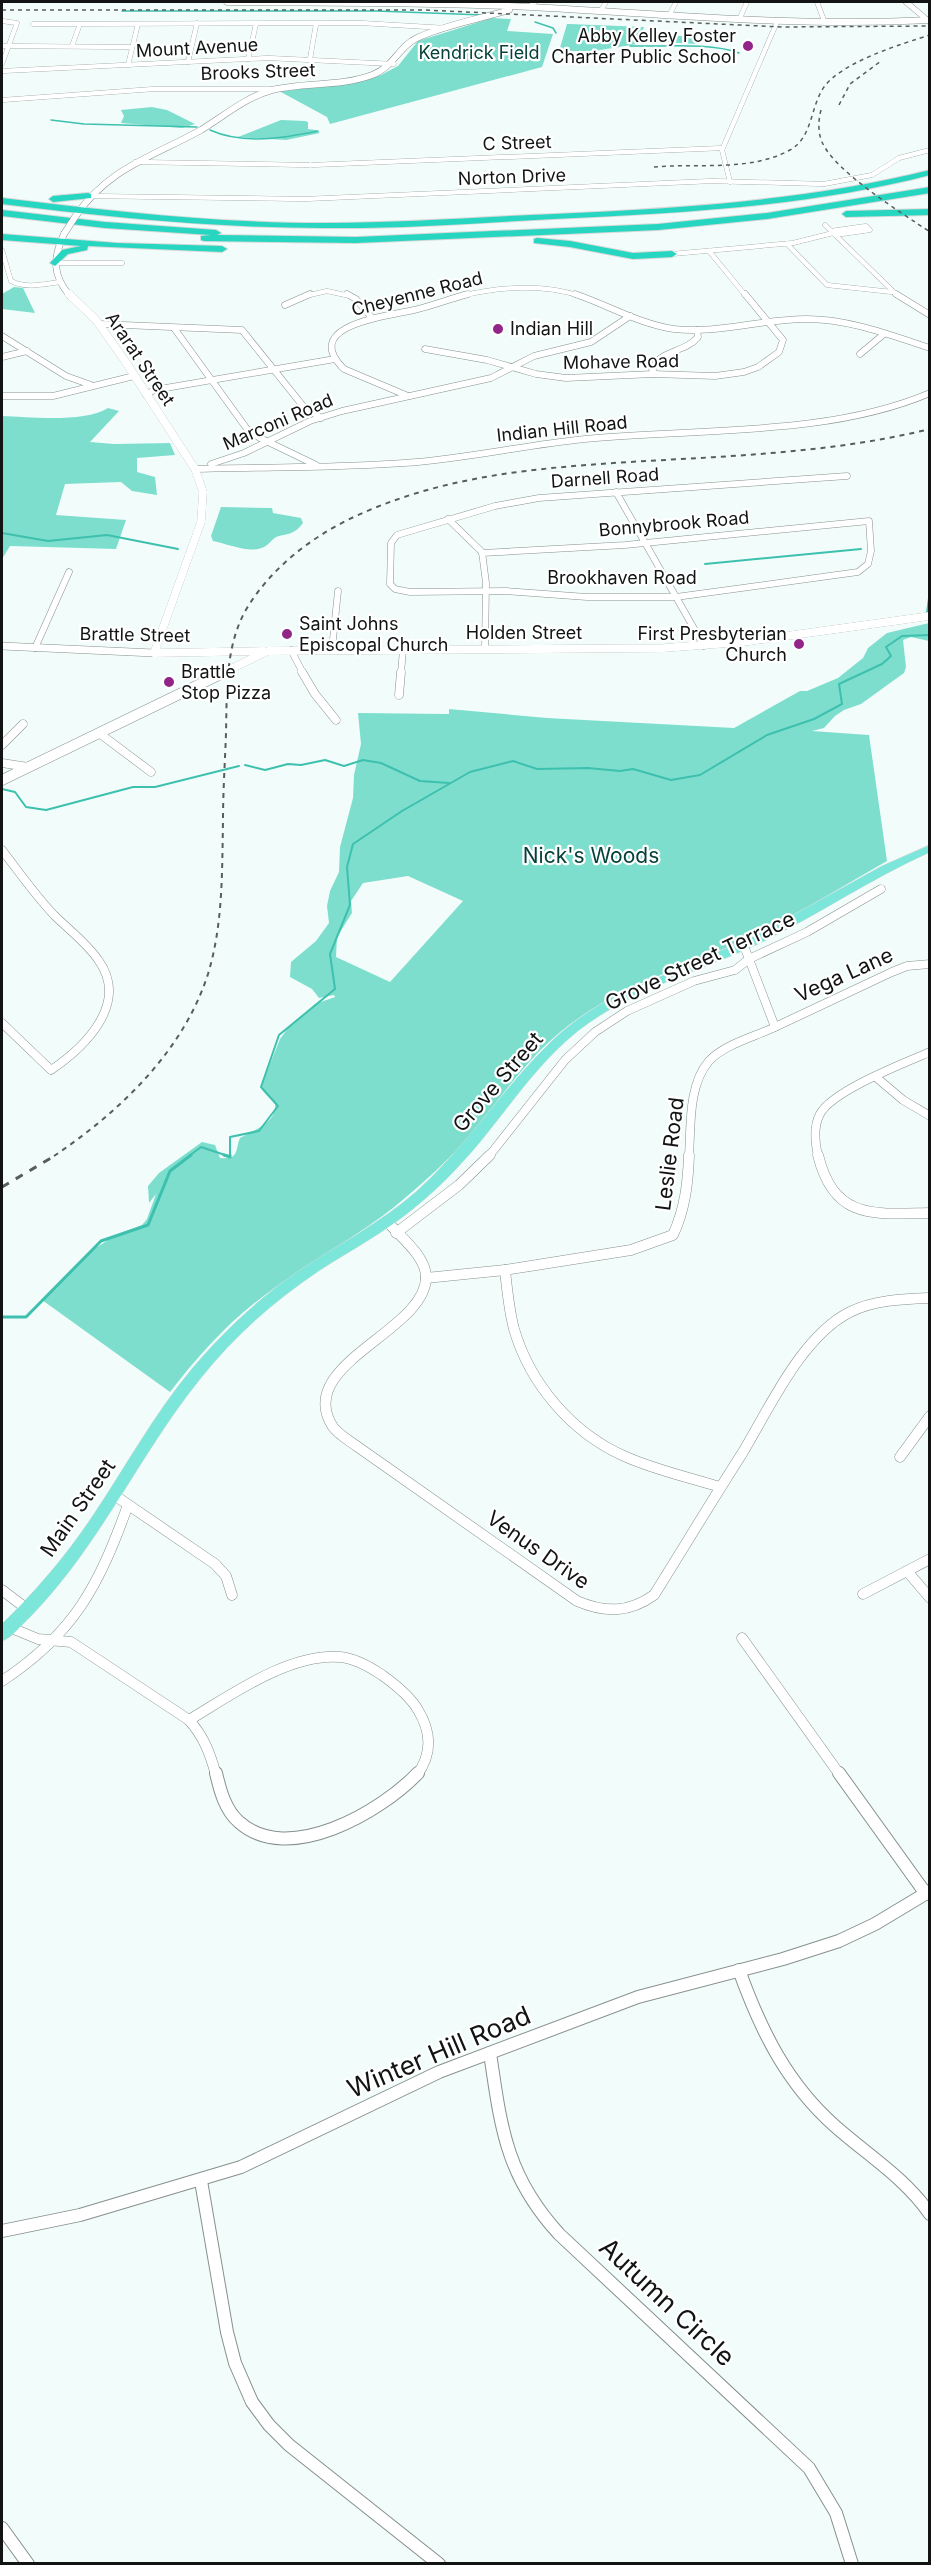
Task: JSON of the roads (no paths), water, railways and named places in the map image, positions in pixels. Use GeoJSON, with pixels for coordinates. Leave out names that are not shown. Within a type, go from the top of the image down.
{"type":"FeatureCollection","features":[{"type":"Feature","properties":{"kind":"highway"},"geometry":{"type":"LineString","coordinates":[[332,226],[717,207],[861,188],[930,172]]}},
{"type":"Feature","properties":{"kind":"highway"},"geometry":{"type":"LineString","coordinates":[[2,213],[158,230],[334,235],[710,216],[851,199],[930,184]]}},
{"type":"Feature","properties":{"kind":"highway"},"geometry":{"type":"LineString","coordinates":[[204,249],[442,242],[658,227],[767,216],[930,190]]}},
{"type":"Feature","properties":{"kind":"highway"},"geometry":{"type":"LineString","coordinates":[[2,200],[88,196]]}},
{"type":"Feature","properties":{"kind":"highway"},"geometry":{"type":"LineString","coordinates":[[2,200],[77,213],[206,222],[332,226],[406,226],[558,219],[710,216]]}},
{"type":"Feature","properties":{"kind":"highway"},"geometry":{"type":"LineString","coordinates":[[55,263],[70,250],[135,247],[377,249],[618,237],[851,214],[930,212]]}},
{"type":"Feature","properties":{"kind":"highway"},"geometry":{"type":"LineString","coordinates":[[2,219],[159,235],[270,240],[391,239],[658,227]]}},
{"type":"Feature","properties":{"kind":"highway"},"geometry":{"type":"LineString","coordinates":[[2,237],[62,238],[135,247]]}},
{"type":"Feature","properties":{"kind":"highway"},"geometry":{"type":"LineString","coordinates":[[618,237],[605,240],[601,245],[618,254]]}},
{"type":"Feature","properties":{"kind":"highway"},"geometry":{"type":"LineString","coordinates":[[533,241],[570,244],[618,254],[644,256],[672,254]]}},
{"type":"Feature","properties":{"kind":"main road"},"geometry":{"type":"LineString","coordinates":[[227,2],[439,3],[496,6],[508,4],[600,12],[777,22],[890,23],[927,19]]}},
{"type":"Feature","properties":{"kind":"main road","name":"Brooks Street"},"geometry":{"type":"LineString","coordinates":[[276,89],[353,80],[378,72],[393,63],[413,40],[508,11],[508,4]]}},
{"type":"Feature","properties":{"kind":"main road"},"geometry":{"type":"LineString","coordinates":[[496,6],[499,10],[497,14]]}},
{"type":"Feature","properties":{"kind":"main road"},"geometry":{"type":"LineString","coordinates":[[252,89],[258,92],[258,95]]}},
{"type":"Feature","properties":{"kind":"main road","name":"Ararat Street"},"geometry":{"type":"LineString","coordinates":[[154,652],[201,522],[203,492],[195,469],[100,324],[74,300],[60,282],[55,263],[62,238],[77,213],[88,196],[110,176],[197,132],[258,95],[276,89]]}},
{"type":"Feature","properties":{"kind":"main road","name":"Holden Street"},"geometry":{"type":"LineString","coordinates":[[2,780],[268,651],[332,649],[615,650],[704,645],[930,616]]}},
{"type":"Feature","properties":{"kind":"main road"},"geometry":{"type":"LineString","coordinates":[[237,651],[242,658],[237,666]]}},
{"type":"Feature","properties":{"kind":"main road","name":"Brattle Street"},"geometry":{"type":"LineString","coordinates":[[154,652],[268,651]]}},
{"type":"Feature","properties":{"kind":"main road","name":"Grove Street"},"geometry":{"type":"LineString","coordinates":[[177,1397],[222,1343],[268,1303],[300,1277],[387,1221],[416,1199],[455,1162],[478,1136],[525,1074],[576,1027],[618,1000],[744,946],[801,917],[891,865],[930,848]]}},
{"type":"Feature","properties":{"kind":"main road","name":"Main Street"},"geometry":{"type":"LineString","coordinates":[[5,1631],[75,1554],[177,1397]]}},
{"type":"Feature","properties":{"kind":"street"},"geometry":{"type":"LineString","coordinates":[[529,7],[535,2]]}},
{"type":"Feature","properties":{"kind":"street"},"geometry":{"type":"LineString","coordinates":[[600,12],[606,2]]}},
{"type":"Feature","properties":{"kind":"street"},"geometry":{"type":"LineString","coordinates":[[669,16],[676,2]]}},
{"type":"Feature","properties":{"kind":"street"},"geometry":{"type":"LineString","coordinates":[[739,20],[747,2]]}},
{"type":"Feature","properties":{"kind":"street"},"geometry":{"type":"LineString","coordinates":[[817,2],[825,23]]}},
{"type":"Feature","properties":{"kind":"street"},"geometry":{"type":"LineString","coordinates":[[906,2],[927,19]]}},
{"type":"Feature","properties":{"kind":"street"},"geometry":{"type":"LineString","coordinates":[[2,21],[17,23],[2,64]]}},
{"type":"Feature","properties":{"kind":"street"},"geometry":{"type":"LineString","coordinates":[[730,182],[723,162],[723,148],[777,22]]}},
{"type":"Feature","properties":{"kind":"street"},"geometry":{"type":"LineString","coordinates":[[188,62],[197,23]]}},
{"type":"Feature","properties":{"kind":"street"},"geometry":{"type":"LineString","coordinates":[[33,24],[316,24],[448,28]]}},
{"type":"Feature","properties":{"kind":"street"},"geometry":{"type":"LineString","coordinates":[[72,46],[80,24]]}},
{"type":"Feature","properties":{"kind":"street"},"geometry":{"type":"LineString","coordinates":[[128,65],[138,24]]}},
{"type":"Feature","properties":{"kind":"street"},"geometry":{"type":"LineString","coordinates":[[248,59],[256,24]]}},
{"type":"Feature","properties":{"kind":"street"},"geometry":{"type":"LineString","coordinates":[[310,59],[316,24]]}},
{"type":"Feature","properties":{"kind":"street"},"geometry":{"type":"LineString","coordinates":[[2,46],[131,47]]}},
{"type":"Feature","properties":{"kind":"street","name":"Mount Avenue"},"geometry":{"type":"LineString","coordinates":[[2,71],[248,59],[393,63]]}},
{"type":"Feature","properties":{"kind":"street","name":"Brooks Street"},"geometry":{"type":"LineString","coordinates":[[2,100],[154,89],[276,89]]}},
{"type":"Feature","properties":{"kind":"street","name":"C Street"},"geometry":{"type":"LineString","coordinates":[[134,162],[311,165],[723,148]]}},
{"type":"Feature","properties":{"kind":"street","name":"Norton Drive"},"geometry":{"type":"LineString","coordinates":[[88,196],[313,198],[730,182],[810,185],[876,174],[899,158],[928,151]]}},
{"type":"Feature","properties":{"kind":"street"},"geometry":{"type":"LineString","coordinates":[[729,175],[739,182]]}},
{"type":"Feature","properties":{"kind":"street"},"geometry":{"type":"LineString","coordinates":[[825,225],[892,292],[930,315]]}},
{"type":"Feature","properties":{"kind":"street"},"geometry":{"type":"LineString","coordinates":[[672,254],[787,244],[833,233],[866,226],[870,230],[833,233]]}},
{"type":"Feature","properties":{"kind":"street"},"geometry":{"type":"LineString","coordinates":[[787,244],[827,285],[838,283],[862,291],[892,292]]}},
{"type":"Feature","properties":{"kind":"street"},"geometry":{"type":"LineString","coordinates":[[2,250],[14,284],[60,282]]}},
{"type":"Feature","properties":{"kind":"street"},"geometry":{"type":"LineString","coordinates":[[709,251],[770,322]]}},
{"type":"Feature","properties":{"kind":"street"},"geometry":{"type":"LineString","coordinates":[[55,263],[122,263]]}},
{"type":"Feature","properties":{"kind":"street","name":"Cheyenne Road"},"geometry":{"type":"LineString","coordinates":[[335,359],[332,347],[338,335],[352,324],[472,293],[519,290],[550,290],[579,295],[662,327],[697,330],[799,319],[828,320],[930,348]]}},
{"type":"Feature","properties":{"kind":"street"},"geometry":{"type":"LineString","coordinates":[[285,305],[314,293],[337,292],[354,298],[372,318]]}},
{"type":"Feature","properties":{"kind":"street","name":"Marconi Road"},"geometry":{"type":"LineString","coordinates":[[195,469],[230,459],[321,418],[361,405],[480,381],[534,356],[591,342],[630,316]]}},
{"type":"Feature","properties":{"kind":"street","name":"Mohave Road"},"geometry":{"type":"LineString","coordinates":[[424,349],[488,360],[549,377],[581,380],[655,374],[711,377],[739,374],[755,369],[775,355],[784,344],[782,337],[770,322]]}},
{"type":"Feature","properties":{"kind":"street"},"geometry":{"type":"LineString","coordinates":[[100,324],[242,330],[303,406],[321,418]]}},
{"type":"Feature","properties":{"kind":"street"},"geometry":{"type":"LineString","coordinates":[[174,328],[247,429],[267,442],[318,466]]}},
{"type":"Feature","properties":{"kind":"street"},"geometry":{"type":"LineString","coordinates":[[655,374],[653,365],[658,359],[693,343],[698,337],[697,330]]}},
{"type":"Feature","properties":{"kind":"street"},"geometry":{"type":"LineString","coordinates":[[860,354],[884,334]]}},
{"type":"Feature","properties":{"kind":"street"},"geometry":{"type":"LineString","coordinates":[[2,336],[20,345],[54,369],[91,385]]}},
{"type":"Feature","properties":{"kind":"street"},"geometry":{"type":"LineString","coordinates":[[2,357],[27,351]]}},
{"type":"Feature","properties":{"kind":"street"},"geometry":{"type":"LineString","coordinates":[[146,394],[158,395],[213,382],[271,374],[276,370],[335,359],[352,373],[396,388],[408,396]]}},
{"type":"Feature","properties":{"kind":"street"},"geometry":{"type":"LineString","coordinates":[[2,396],[53,396],[134,376]]}},
{"type":"Feature","properties":{"kind":"street","name":"Indian Hill Road"},"geometry":{"type":"LineString","coordinates":[[195,469],[420,461],[584,439],[819,422],[887,409],[930,393]]}},
{"type":"Feature","properties":{"kind":"street","name":"Darnell Road"},"geometry":{"type":"LineString","coordinates":[[390,560],[391,543],[396,536],[448,519],[522,500],[847,476]]}},
{"type":"Feature","properties":{"kind":"street"},"geometry":{"type":"LineString","coordinates":[[616,492],[704,645]]}},
{"type":"Feature","properties":{"kind":"street"},"geometry":{"type":"LineString","coordinates":[[448,519],[482,553],[486,591],[485,649]]}},
{"type":"Feature","properties":{"kind":"street","name":"Bonnybrook Road"},"geometry":{"type":"LineString","coordinates":[[482,553],[645,543],[869,521]]}},
{"type":"Feature","properties":{"kind":"street","name":"Brookhaven Road"},"geometry":{"type":"LineString","coordinates":[[390,560],[390,582],[395,589],[410,592],[486,591],[587,597],[676,597],[861,571],[868,567],[870,562],[869,521]]}},
{"type":"Feature","properties":{"kind":"street"},"geometry":{"type":"LineString","coordinates":[[36,648],[69,572]]}},
{"type":"Feature","properties":{"kind":"street"},"geometry":{"type":"LineString","coordinates":[[332,649],[338,591]]}},
{"type":"Feature","properties":{"kind":"street","name":"Brattle Street"},"geometry":{"type":"LineString","coordinates":[[2,646],[154,652]]}},
{"type":"Feature","properties":{"kind":"street"},"geometry":{"type":"LineString","coordinates":[[291,650],[311,688],[336,720]]}},
{"type":"Feature","properties":{"kind":"street"},"geometry":{"type":"LineString","coordinates":[[399,695],[403,650]]}},
{"type":"Feature","properties":{"kind":"street"},"geometry":{"type":"LineString","coordinates":[[2,746],[23,724]]}},
{"type":"Feature","properties":{"kind":"street"},"geometry":{"type":"LineString","coordinates":[[99,733],[151,771]]}},
{"type":"Feature","properties":{"kind":"street"},"geometry":{"type":"LineString","coordinates":[[2,763],[28,767]]}},
{"type":"Feature","properties":{"kind":"street"},"geometry":{"type":"LineString","coordinates":[[2,850],[52,913],[100,963],[108,980],[107,1003],[93,1033],[78,1052],[51,1070],[2,1023]]}},
{"type":"Feature","properties":{"kind":"street","name":"Grove Street Terrace"},"geometry":{"type":"LineString","coordinates":[[396,1233],[459,1185],[494,1151],[565,1060],[595,1032],[627,1011],[694,981],[735,970],[749,959],[807,932],[881,889]]}},
{"type":"Feature","properties":{"kind":"street"},"geometry":{"type":"LineString","coordinates":[[744,946],[775,1027]]}},
{"type":"Feature","properties":{"kind":"street","name":"Vega Lane"},"geometry":{"type":"LineString","coordinates":[[775,1027],[892,972],[907,966],[930,964]]}},
{"type":"Feature","properties":{"kind":"street","name":"Leslie Road"},"geometry":{"type":"LineString","coordinates":[[426,1278],[505,1270],[631,1250],[673,1235],[683,1217],[695,1094],[700,1072],[708,1061],[722,1052],[775,1027]]}},
{"type":"Feature","properties":{"kind":"street"},"geometry":{"type":"LineString","coordinates":[[930,1052],[833,1100],[818,1117],[816,1145],[823,1181],[838,1199],[858,1210],[885,1214],[930,1213]]}},
{"type":"Feature","properties":{"kind":"street"},"geometry":{"type":"LineString","coordinates":[[877,1078],[903,1100],[930,1116]]}},
{"type":"Feature","properties":{"kind":"street"},"geometry":{"type":"LineString","coordinates":[[387,1221],[421,1258],[426,1278]]}},
{"type":"Feature","properties":{"kind":"street"},"geometry":{"type":"LineString","coordinates":[[505,1270],[510,1315],[517,1338],[537,1377],[567,1417],[598,1443],[626,1457],[720,1487]]}},
{"type":"Feature","properties":{"kind":"street","name":"Venus Drive"},"geometry":{"type":"LineString","coordinates":[[426,1278],[425,1290],[415,1303],[344,1368],[328,1391],[325,1403],[333,1426],[358,1447],[577,1601],[604,1610],[641,1606],[654,1594],[813,1340],[841,1316],[860,1308],[902,1299],[930,1298]]}},
{"type":"Feature","properties":{"kind":"street"},"geometry":{"type":"LineString","coordinates":[[900,1457],[930,1416]]}},
{"type":"Feature","properties":{"kind":"street"},"geometry":{"type":"LineString","coordinates":[[114,1495],[215,1564],[226,1576],[232,1595]]}},
{"type":"Feature","properties":{"kind":"street"},"geometry":{"type":"LineString","coordinates":[[2,1681],[24,1666],[71,1625],[90,1598],[128,1505]]}},
{"type":"Feature","properties":{"kind":"street"},"geometry":{"type":"LineString","coordinates":[[863,1594],[930,1559]]}},
{"type":"Feature","properties":{"kind":"street"},"geometry":{"type":"LineString","coordinates":[[907,1571],[930,1598]]}},
{"type":"Feature","properties":{"kind":"street"},"geometry":{"type":"LineString","coordinates":[[2,1590],[27,1609]]}},
{"type":"Feature","properties":{"kind":"street"},"geometry":{"type":"LineString","coordinates":[[5,1631],[38,1639],[71,1642],[189,1720],[205,1740],[220,1794],[233,1817],[253,1832],[274,1839],[318,1832],[376,1807],[412,1780],[422,1767],[429,1751],[424,1722],[408,1697],[362,1663],[340,1656],[317,1658],[291,1666],[189,1720]]}},
{"type":"Feature","properties":{"kind":"street"},"geometry":{"type":"LineString","coordinates":[[742,1638],[928,1892]]}},
{"type":"Feature","properties":{"kind":"street","name":"Winter Hill Road"},"geometry":{"type":"LineString","coordinates":[[2,2231],[80,2214],[201,2181],[241,2167],[439,2072],[638,1997],[783,1959],[839,1941],[894,1913],[928,1892]]}},
{"type":"Feature","properties":{"kind":"street"},"geometry":{"type":"LineString","coordinates":[[739,1971],[764,2038],[789,2079],[823,2116],[916,2195],[930,2214]]}},
{"type":"Feature","properties":{"kind":"street","name":"Autumn Circle"},"geometry":{"type":"LineString","coordinates":[[490,2053],[507,2151],[519,2182],[532,2203],[559,2234],[809,2468],[835,2510],[852,2564]]}},
{"type":"Feature","properties":{"kind":"street"},"geometry":{"type":"LineString","coordinates":[[201,2181],[231,2349],[252,2402],[269,2425],[289,2445],[439,2564]]}},
{"type":"Feature","properties":{"kind":"street"},"geometry":{"type":"LineString","coordinates":[[2,2528],[28,2564]]}},
{"type":"Feature","properties":{"kind":"waterway"},"geometry":{"type":"LineString","coordinates":[[122,11],[377,11],[483,15]]}},
{"type":"Feature","properties":{"kind":"waterway"},"geometry":{"type":"LineString","coordinates":[[535,22],[553,28],[556,33]]}},
{"type":"Feature","properties":{"kind":"waterway"},"geometry":{"type":"LineString","coordinates":[[630,46],[700,46],[739,53]]}},
{"type":"Feature","properties":{"kind":"waterway"},"geometry":{"type":"LineString","coordinates":[[51,120],[84,124],[197,127]]}},
{"type":"Feature","properties":{"kind":"waterway"},"geometry":{"type":"LineString","coordinates":[[210,130],[223,135],[250,139],[278,138],[318,131]]}},
{"type":"Feature","properties":{"kind":"waterway"},"geometry":{"type":"LineString","coordinates":[[2,533],[48,541],[107,535],[178,549]]}},
{"type":"Feature","properties":{"kind":"waterway"},"geometry":{"type":"LineString","coordinates":[[705,564],[861,549]]}},
{"type":"Feature","properties":{"kind":"waterway"},"geometry":{"type":"LineString","coordinates":[[927,613],[930,591]]}},
{"type":"Feature","properties":{"kind":"waterway"},"geometry":{"type":"LineString","coordinates":[[224,1155],[230,1157],[230,1137],[259,1131],[278,1106],[261,1087],[279,1035],[335,989],[330,954],[350,905],[347,867],[353,844],[402,811],[470,772],[513,761],[537,769],[588,768],[620,771],[633,769],[671,780],[700,775],[767,735],[814,719],[842,704],[839,684],[882,664],[891,656],[886,647],[902,636],[930,635]]}},
{"type":"Feature","properties":{"kind":"waterway"},"geometry":{"type":"LineString","coordinates":[[245,765],[265,770],[288,764],[301,765],[325,760],[344,766],[363,760],[381,763],[420,781],[449,783]]}},
{"type":"Feature","properties":{"kind":"waterway"},"geometry":{"type":"LineString","coordinates":[[2,789],[15,792],[26,807],[46,810],[133,787],[155,787],[239,766]]}},
{"type":"Feature","properties":{"kind":"waterway"},"geometry":{"type":"LineString","coordinates":[[189,1156],[201,1147],[228,1156]]}},
{"type":"Feature","properties":{"kind":"waterway"},"geometry":{"type":"LineString","coordinates":[[2,1317],[26,1317],[101,1241],[148,1225],[170,1171],[191,1155]]}},
{"type":"Feature","properties":{"kind":"railway"},"geometry":{"type":"LineString","coordinates":[[2,10],[424,10],[782,27],[930,26]]}},
{"type":"Feature","properties":{"kind":"railway"},"geometry":{"type":"LineString","coordinates":[[654,167],[741,164],[774,157],[790,150],[803,137],[819,95],[833,78],[873,55],[930,35]]}},
{"type":"Feature","properties":{"kind":"railway"},"geometry":{"type":"LineString","coordinates":[[839,105],[850,84],[881,61]]}},
{"type":"Feature","properties":{"kind":"railway"},"geometry":{"type":"LineString","coordinates":[[821,110],[820,134],[829,154],[870,191],[930,232]]}},
{"type":"Feature","properties":{"kind":"railway"},"geometry":{"type":"LineString","coordinates":[[54,1156],[102,1120],[146,1078],[183,1029],[197,1002],[213,955],[219,918],[227,685],[231,653],[240,622],[247,608],[270,577],[298,551],[348,520],[397,499],[429,489],[495,475],[561,467],[818,448],[930,429]]}},
{"type":"Feature","properties":{"kind":"railway"},"geometry":{"type":"LineString","coordinates":[[2,1187],[56,1155]]}},
{"type":"Feature","properties":{"kind":"place","name":"Abby Kelley Foster Charter Public School"},"geometry":{"type":"Point","coordinates":[748,46]}},
{"type":"Feature","properties":{"kind":"place","name":"Indian Hill"},"geometry":{"type":"Point","coordinates":[498,329]}},
{"type":"Feature","properties":{"kind":"place","name":"Saint Johns Episcopal Church"},"geometry":{"type":"Point","coordinates":[287,634]}},
{"type":"Feature","properties":{"kind":"place","name":"First Presbyterian Church"},"geometry":{"type":"Point","coordinates":[799,644]}},
{"type":"Feature","properties":{"kind":"place","name":"Brattle Stop Pizza"},"geometry":{"type":"Point","coordinates":[169,682]}},
{"type":"Feature","properties":{"kind":"park label","name":"Kendrick Field"},"geometry":{"type":"Point","coordinates":[479,53]}},
{"type":"Feature","properties":{"kind":"park label","name":"Nick's Woods"},"geometry":{"type":"Point","coordinates":[591,856]}}]}
